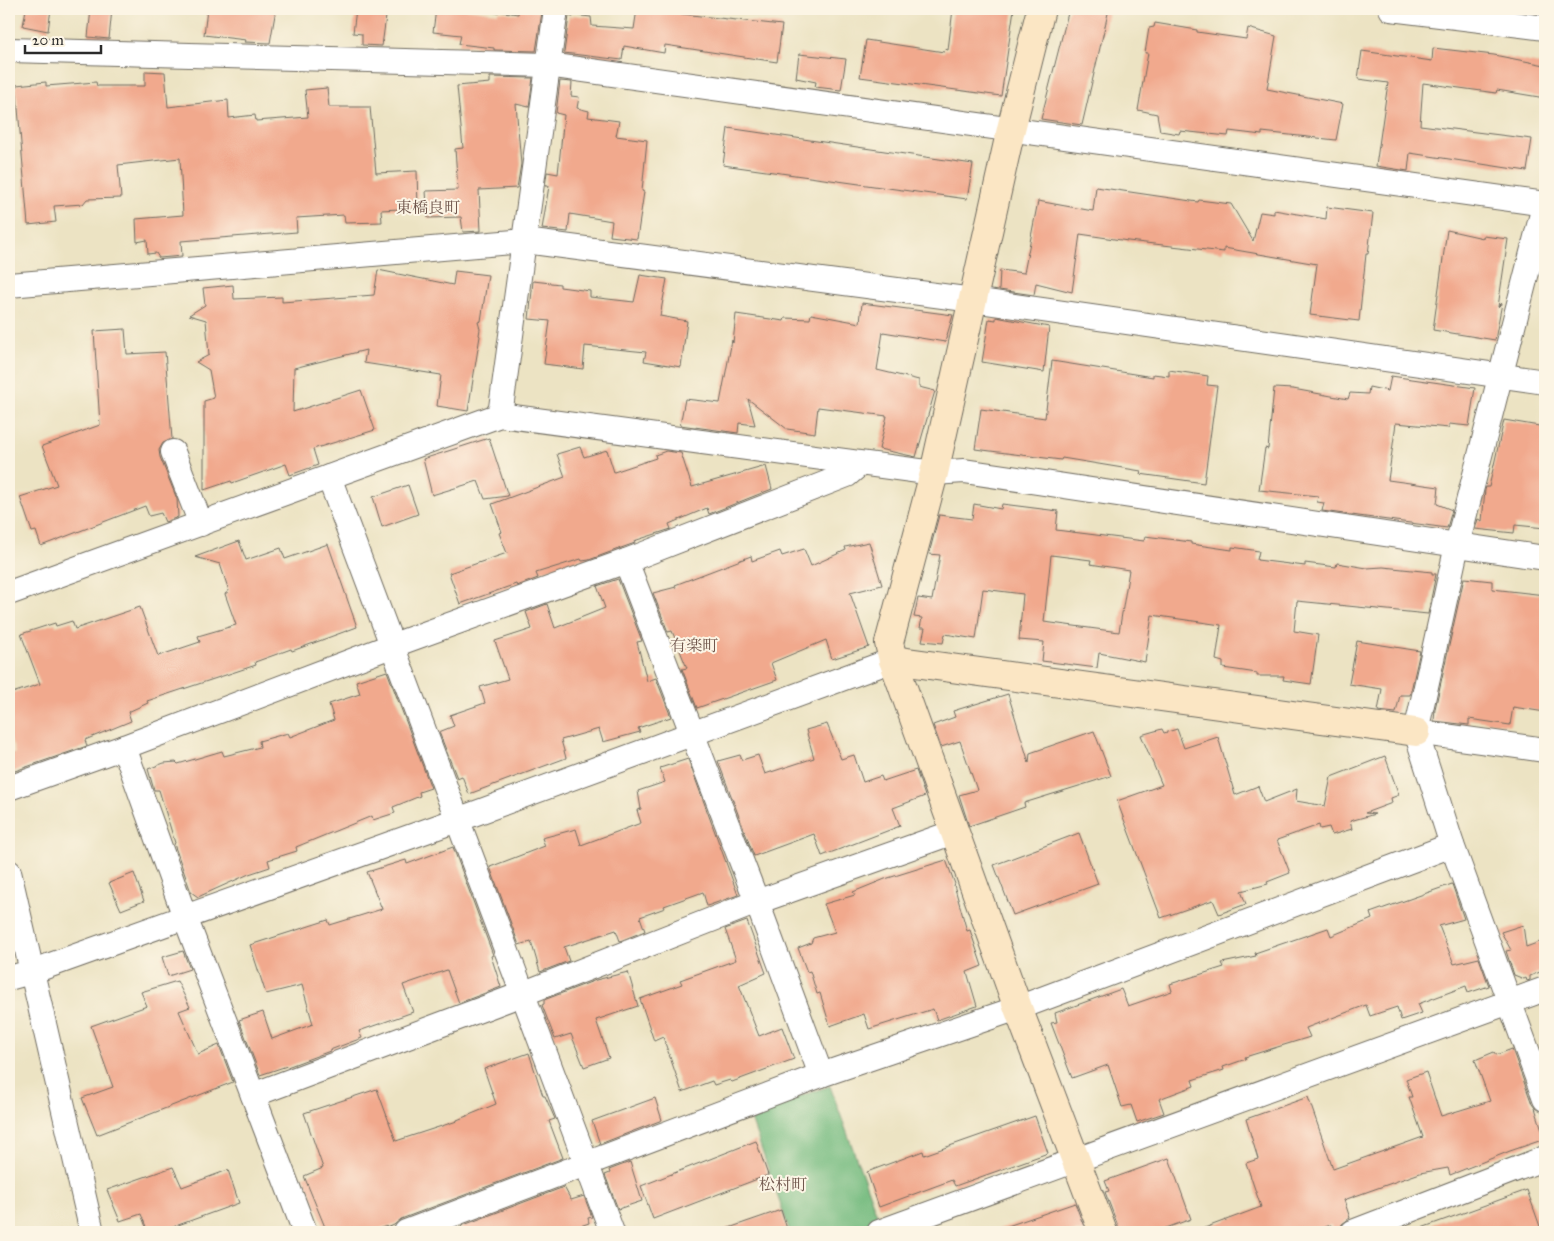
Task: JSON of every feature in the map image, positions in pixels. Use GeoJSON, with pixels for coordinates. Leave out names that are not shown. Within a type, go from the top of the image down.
{"type":"FeatureCollection","features":[{"type":"Feature","properties":{"kind":"street"},"geometry":{"type":"LineString","coordinates":[[500,415],[556,9]]}},
{"type":"Feature","properties":{"kind":"street"},"geometry":{"type":"LineString","coordinates":[[1041,9],[1011,129],[934,474],[889,643],[893,660],[954,832],[1103,1232]]}},
{"type":"Feature","properties":{"kind":"street"},"geometry":{"type":"LineString","coordinates":[[1391,9],[1545,28]]}},
{"type":"Feature","properties":{"kind":"street"},"geometry":{"type":"LineString","coordinates":[[9,50],[548,65],[1545,203],[1457,546],[1416,732],[1452,845],[1545,1099]]}},
{"type":"Feature","properties":{"kind":"street"},"geometry":{"type":"LineString","coordinates":[[9,285],[525,241],[973,300],[1545,382]]}},
{"type":"Feature","properties":{"kind":"street"},"geometry":{"type":"LineString","coordinates":[[9,593],[500,415],[934,474],[964,470],[1545,558]]}},
{"type":"Feature","properties":{"kind":"street"},"geometry":{"type":"LineString","coordinates":[[173,452],[201,524]]}},
{"type":"Feature","properties":{"kind":"street"},"geometry":{"type":"LineString","coordinates":[[9,788],[124,748],[391,646],[626,561],[847,475],[860,464]]}},
{"type":"Feature","properties":{"kind":"street"},"geometry":{"type":"LineString","coordinates":[[329,478],[612,1232]]}},
{"type":"Feature","properties":{"kind":"street"},"geometry":{"type":"LineString","coordinates":[[626,561],[690,733],[757,902],[821,1075]]}},
{"type":"Feature","properties":{"kind":"street"},"geometry":{"type":"LineString","coordinates":[[20,975],[456,820],[893,660],[1545,750]]}},
{"type":"Feature","properties":{"kind":"street"},"geometry":{"type":"LineString","coordinates":[[124,748],[305,1232]]}},
{"type":"Feature","properties":{"kind":"street"},"geometry":{"type":"LineString","coordinates":[[253,1094],[522,994],[757,902],[954,832]]}},
{"type":"Feature","properties":{"kind":"street"},"geometry":{"type":"LineString","coordinates":[[406,1232],[821,1075],[1018,1008],[1452,845]]}},
{"type":"Feature","properties":{"kind":"street"},"geometry":{"type":"LineString","coordinates":[[9,872],[20,975],[92,1232]]}},
{"type":"Feature","properties":{"kind":"street"},"geometry":{"type":"LineString","coordinates":[[879,1232],[1545,989]]}},
{"type":"Feature","properties":{"kind":"street"},"geometry":{"type":"LineString","coordinates":[[1352,1232],[1545,1158]]}},
{"type":"Feature","properties":{"kind":"green space"},"geometry":{"type":"Polygon","coordinates":[[[830,1086],[880,1223],[855,1232],[790,1232],[749,1113],[830,1086]]]}},
{"type":"Feature","properties":{"kind":"building"},"geometry":{"type":"Polygon","coordinates":[[[26,9],[51,9],[48,31],[23,26],[26,9]]]}},
{"type":"Feature","properties":{"kind":"building"},"geometry":{"type":"Polygon","coordinates":[[[91,9],[112,9],[109,39],[88,37],[91,9]]]}},
{"type":"Feature","properties":{"kind":"building"},"geometry":{"type":"Polygon","coordinates":[[[207,9],[276,9],[270,43],[245,42],[246,40],[204,35],[207,9]]]}},
{"type":"Feature","properties":{"kind":"building"},"geometry":{"type":"Polygon","coordinates":[[[356,9],[387,9],[382,46],[362,45],[362,34],[353,33],[356,9]]]}},
{"type":"Feature","properties":{"kind":"building"},"geometry":{"type":"Polygon","coordinates":[[[436,9],[467,9],[518,14],[519,9],[542,12],[536,51],[494,50],[494,48],[459,44],[461,35],[433,32],[436,9]]]}},
{"type":"Feature","properties":{"kind":"building"},"geometry":{"type":"Polygon","coordinates":[[[637,9],[782,25],[777,62],[665,45],[664,53],[624,46],[622,60],[564,53],[569,16],[591,17],[592,26],[634,29],[637,9]]]}},
{"type":"Feature","properties":{"kind":"building"},"geometry":{"type":"Polygon","coordinates":[[[953,9],[1014,9],[1001,96],[860,77],[866,40],[944,52],[945,49],[948,50],[953,9]]]}},
{"type":"Feature","properties":{"kind":"building"},"geometry":{"type":"Polygon","coordinates":[[[1069,9],[1109,9],[1082,125],[1041,119],[1069,9]]]}},
{"type":"Feature","properties":{"kind":"building"},"geometry":{"type":"Polygon","coordinates":[[[1155,23],[1197,30],[1197,32],[1246,39],[1248,28],[1276,36],[1267,89],[1343,104],[1336,140],[1262,132],[1262,135],[1229,131],[1228,136],[1180,131],[1179,134],[1160,131],[1157,114],[1138,110],[1148,53],[1145,53],[1149,28],[1154,27],[1155,23]]]}},
{"type":"Feature","properties":{"kind":"building"},"geometry":{"type":"Polygon","coordinates":[[[1433,48],[1494,55],[1545,65],[1545,98],[1497,90],[1496,93],[1423,83],[1420,125],[1532,139],[1527,171],[1410,153],[1408,171],[1376,166],[1388,83],[1358,79],[1362,51],[1432,61],[1433,48]]]}},
{"type":"Feature","properties":{"kind":"building"},"geometry":{"type":"Polygon","coordinates":[[[799,54],[846,59],[841,90],[815,87],[816,82],[796,78],[799,54]]]}},
{"type":"Feature","properties":{"kind":"building"},"geometry":{"type":"Polygon","coordinates":[[[145,71],[165,72],[168,107],[228,100],[229,118],[255,115],[256,121],[308,117],[305,90],[327,88],[329,107],[370,107],[376,173],[417,171],[418,208],[381,210],[382,222],[345,223],[344,215],[296,218],[297,232],[181,241],[182,256],[159,258],[156,253],[148,254],[147,240],[137,242],[136,219],[183,215],[180,158],[118,165],[121,198],[87,199],[83,204],[54,206],[56,222],[28,225],[16,85],[46,82],[46,86],[96,82],[97,86],[145,86],[145,71]]]}},
{"type":"Feature","properties":{"kind":"building"},"geometry":{"type":"Polygon","coordinates":[[[490,77],[533,78],[529,107],[516,104],[521,164],[517,188],[479,190],[481,231],[463,232],[461,217],[428,218],[426,191],[458,190],[455,149],[463,148],[457,86],[490,83],[490,77]]]}},
{"type":"Feature","properties":{"kind":"building"},"geometry":{"type":"Polygon","coordinates":[[[560,81],[572,82],[571,96],[579,97],[577,108],[589,111],[588,117],[619,121],[616,136],[647,140],[642,191],[644,192],[637,239],[610,236],[612,221],[570,214],[568,232],[542,229],[549,186],[545,186],[547,172],[558,174],[564,115],[556,113],[560,81]]]}},
{"type":"Feature","properties":{"kind":"building"},"geometry":{"type":"Polygon","coordinates":[[[728,128],[973,164],[967,199],[723,165],[728,128]]]}},
{"type":"Feature","properties":{"kind":"building"},"geometry":{"type":"Polygon","coordinates":[[[1096,187],[1198,202],[1199,200],[1231,204],[1253,241],[1260,212],[1274,214],[1274,210],[1326,219],[1327,207],[1373,213],[1368,254],[1366,254],[1359,321],[1310,315],[1317,264],[1224,248],[1224,252],[1080,234],[1072,292],[1036,283],[1034,295],[999,290],[1000,270],[1024,273],[1038,201],[1093,211],[1096,187]]]}},
{"type":"Feature","properties":{"kind":"building"},"geometry":{"type":"Polygon","coordinates":[[[1447,230],[1483,238],[1483,236],[1508,239],[1498,307],[1502,303],[1495,340],[1433,330],[1447,230]]]}},
{"type":"Feature","properties":{"kind":"building"},"geometry":{"type":"Polygon","coordinates":[[[378,270],[453,285],[455,271],[488,275],[481,321],[478,322],[480,336],[468,411],[437,406],[441,375],[364,363],[366,350],[294,368],[293,412],[361,390],[375,430],[313,449],[318,465],[290,475],[286,464],[232,483],[231,481],[204,490],[204,401],[214,398],[209,370],[196,362],[209,355],[206,320],[189,315],[205,305],[203,288],[233,285],[234,299],[282,297],[282,302],[374,295],[378,270]]]}},
{"type":"Feature","properties":{"kind":"building"},"geometry":{"type":"Polygon","coordinates":[[[640,275],[667,279],[660,316],[687,321],[681,367],[644,361],[646,352],[585,346],[583,369],[544,364],[550,321],[529,319],[533,281],[560,284],[560,287],[590,291],[590,297],[634,302],[640,275]]]}},
{"type":"Feature","properties":{"kind":"building"},"geometry":{"type":"Polygon","coordinates":[[[862,303],[953,315],[945,342],[883,332],[877,370],[919,380],[919,387],[935,391],[916,457],[879,449],[887,416],[818,407],[815,433],[787,429],[748,399],[755,425],[739,423],[738,433],[680,425],[685,399],[720,403],[732,340],[733,343],[736,314],[784,321],[785,318],[810,319],[811,314],[860,323],[862,303]]]}},
{"type":"Feature","properties":{"kind":"building"},"geometry":{"type":"Polygon","coordinates":[[[996,317],[1049,327],[1044,372],[982,362],[989,319],[996,320],[996,317]]]}},
{"type":"Feature","properties":{"kind":"building"},"geometry":{"type":"Polygon","coordinates":[[[125,329],[127,354],[165,352],[172,439],[163,443],[159,450],[177,499],[178,517],[165,522],[161,513],[149,516],[145,506],[41,546],[36,531],[32,532],[20,497],[57,485],[42,446],[100,425],[94,331],[125,329]]]}},
{"type":"Feature","properties":{"kind":"building"},"geometry":{"type":"Polygon","coordinates":[[[1052,361],[1153,377],[1153,374],[1169,376],[1169,370],[1208,376],[1207,385],[1217,386],[1204,483],[1140,474],[1141,471],[1062,458],[1061,460],[975,449],[981,409],[1045,418],[1052,361]]]}},
{"type":"Feature","properties":{"kind":"building"},"geometry":{"type":"Polygon","coordinates":[[[1391,376],[1475,388],[1469,426],[1449,424],[1449,428],[1396,423],[1388,480],[1439,487],[1437,504],[1452,510],[1447,528],[1322,511],[1324,503],[1317,502],[1318,496],[1259,490],[1265,448],[1268,449],[1274,388],[1293,389],[1348,399],[1350,393],[1368,394],[1369,387],[1388,391],[1391,376]]]}},
{"type":"Feature","properties":{"kind":"building"},"geometry":{"type":"Polygon","coordinates":[[[1504,420],[1545,427],[1545,528],[1515,525],[1514,533],[1475,529],[1478,519],[1482,521],[1485,490],[1486,487],[1489,487],[1504,420]]]}},
{"type":"Feature","properties":{"kind":"building"},"geometry":{"type":"Polygon","coordinates":[[[489,438],[508,496],[485,499],[478,481],[432,495],[423,459],[489,438]]]}},
{"type":"Feature","properties":{"kind":"building"},"geometry":{"type":"Polygon","coordinates":[[[580,447],[584,457],[607,450],[614,472],[656,458],[655,455],[666,451],[681,453],[692,487],[766,466],[772,489],[709,514],[707,508],[669,524],[671,529],[634,541],[635,543],[589,560],[582,561],[581,559],[536,573],[538,578],[460,604],[449,573],[507,553],[499,533],[502,532],[492,504],[565,477],[557,454],[580,447]]]}},
{"type":"Feature","properties":{"kind":"building"},"geometry":{"type":"Polygon","coordinates":[[[408,485],[418,514],[382,527],[373,497],[408,485]]]}},
{"type":"Feature","properties":{"kind":"building"},"geometry":{"type":"Polygon","coordinates":[[[974,504],[1001,509],[1002,504],[1058,511],[1056,530],[1144,541],[1145,536],[1232,550],[1232,547],[1259,551],[1257,560],[1305,566],[1305,563],[1336,567],[1337,563],[1367,568],[1383,567],[1436,574],[1428,614],[1297,601],[1294,631],[1318,635],[1311,684],[1283,680],[1284,676],[1257,676],[1257,673],[1223,668],[1223,662],[1216,660],[1221,625],[1152,615],[1145,662],[1099,653],[1097,668],[1042,661],[1044,642],[1019,640],[1023,594],[983,589],[976,639],[945,634],[943,643],[922,641],[925,628],[920,628],[922,618],[914,617],[918,598],[932,600],[940,555],[929,554],[939,515],[972,519],[974,504]],[[1051,555],[1044,622],[1119,632],[1129,570],[1090,564],[1091,560],[1051,555]]]}},
{"type":"Feature","properties":{"kind":"building"},"geometry":{"type":"Polygon","coordinates":[[[239,541],[246,560],[281,548],[285,559],[328,544],[357,627],[292,651],[291,649],[255,662],[256,665],[147,701],[148,703],[128,712],[131,721],[85,740],[87,746],[9,773],[9,755],[15,753],[9,733],[9,694],[40,684],[21,634],[55,623],[56,626],[72,621],[75,629],[140,607],[158,656],[200,642],[198,636],[236,625],[225,594],[229,591],[220,564],[195,557],[239,541]]]}},
{"type":"Feature","properties":{"kind":"building"},"geometry":{"type":"Polygon","coordinates":[[[869,542],[882,585],[850,593],[869,647],[832,659],[826,640],[771,663],[777,680],[697,708],[682,669],[687,668],[672,631],[668,632],[653,593],[676,587],[675,585],[751,556],[752,561],[780,551],[782,556],[804,549],[811,566],[846,550],[845,547],[869,542]]]}},
{"type":"Feature","properties":{"kind":"building"},"geometry":{"type":"Polygon","coordinates":[[[1464,578],[1492,581],[1492,589],[1545,595],[1545,712],[1513,707],[1510,725],[1469,719],[1469,725],[1434,721],[1464,578]]]}},
{"type":"Feature","properties":{"kind":"building"},"geometry":{"type":"Polygon","coordinates":[[[618,579],[642,641],[637,642],[647,681],[656,678],[671,717],[638,728],[640,732],[603,742],[599,729],[561,740],[566,758],[469,794],[462,776],[457,778],[439,732],[454,726],[450,715],[485,703],[480,687],[508,679],[495,641],[532,629],[526,612],[547,604],[555,628],[605,608],[597,586],[618,579]]]}},
{"type":"Feature","properties":{"kind":"building"},"geometry":{"type":"Polygon","coordinates":[[[1357,641],[1420,651],[1410,695],[1400,695],[1396,713],[1378,711],[1382,689],[1349,684],[1357,641]]]}},
{"type":"Feature","properties":{"kind":"building"},"geometry":{"type":"Polygon","coordinates":[[[387,671],[431,788],[419,792],[420,796],[393,807],[395,813],[373,820],[372,816],[296,847],[297,851],[268,860],[270,867],[249,874],[198,897],[191,892],[174,844],[159,790],[154,790],[148,769],[164,763],[176,762],[178,764],[222,751],[224,756],[260,747],[259,741],[288,733],[290,737],[334,720],[329,704],[360,694],[356,681],[387,671]]]}},
{"type":"Feature","properties":{"kind":"building"},"geometry":{"type":"Polygon","coordinates":[[[1008,694],[1029,763],[1030,753],[1094,731],[1111,776],[1024,803],[1025,807],[969,826],[959,795],[977,790],[960,741],[941,747],[933,725],[955,717],[953,711],[1008,694]]]}},
{"type":"Feature","properties":{"kind":"building"},"geometry":{"type":"Polygon","coordinates":[[[827,724],[841,759],[854,755],[863,782],[881,776],[883,781],[916,770],[925,796],[893,808],[900,826],[822,856],[814,834],[754,856],[718,761],[740,755],[742,760],[758,755],[765,774],[814,758],[806,730],[827,724]]]}},
{"type":"Feature","properties":{"kind":"building"},"geometry":{"type":"Polygon","coordinates":[[[1162,729],[1164,733],[1177,729],[1184,748],[1218,737],[1235,795],[1258,786],[1264,802],[1297,789],[1296,801],[1325,806],[1331,777],[1385,756],[1399,795],[1391,798],[1392,803],[1365,813],[1375,814],[1350,821],[1352,829],[1332,835],[1329,827],[1320,829],[1319,825],[1277,840],[1290,873],[1267,882],[1268,884],[1241,891],[1246,904],[1219,914],[1213,900],[1161,918],[1117,801],[1162,785],[1141,735],[1162,729]]]}},
{"type":"Feature","properties":{"kind":"building"},"geometry":{"type":"Polygon","coordinates":[[[688,759],[738,895],[707,906],[703,892],[664,906],[665,908],[640,917],[645,931],[620,941],[616,930],[564,947],[569,961],[540,972],[531,941],[519,945],[490,867],[545,846],[542,838],[576,829],[581,845],[641,823],[637,810],[641,809],[638,791],[665,782],[660,768],[688,759]]]}},
{"type":"Feature","properties":{"kind":"building"},"geometry":{"type":"Polygon","coordinates":[[[1079,833],[1098,884],[1013,915],[994,865],[1079,833]]]}},
{"type":"Feature","properties":{"kind":"building"},"geometry":{"type":"Polygon","coordinates":[[[453,847],[493,955],[491,956],[501,987],[459,1003],[447,970],[403,985],[413,1012],[359,1031],[362,1038],[287,1067],[260,1075],[239,1020],[263,1012],[272,1039],[313,1024],[302,985],[266,994],[250,945],[328,920],[330,925],[382,909],[367,872],[406,860],[407,864],[453,847]]]}},
{"type":"Feature","properties":{"kind":"building"},"geometry":{"type":"Polygon","coordinates":[[[946,860],[955,884],[967,931],[970,930],[982,966],[967,972],[977,1006],[937,1020],[933,1009],[869,1029],[864,1014],[830,1026],[820,993],[817,994],[810,971],[807,972],[798,948],[811,943],[813,938],[835,932],[824,904],[855,895],[853,892],[885,879],[946,860]]]}},
{"type":"Feature","properties":{"kind":"building"},"geometry":{"type":"Polygon","coordinates":[[[134,873],[144,901],[121,910],[109,883],[134,873]]]}},
{"type":"Feature","properties":{"kind":"building"},"geometry":{"type":"Polygon","coordinates":[[[1452,884],[1464,919],[1439,926],[1454,964],[1479,958],[1489,986],[1468,993],[1466,986],[1418,1004],[1422,1013],[1401,1020],[1397,1007],[1370,1016],[1366,1005],[1306,1028],[1310,1037],[1245,1057],[1246,1059],[1223,1067],[1224,1070],[1192,1080],[1194,1086],[1159,1099],[1164,1113],[1137,1122],[1131,1105],[1122,1107],[1108,1065],[1072,1078],[1051,1023],[1057,1022],[1055,1013],[1121,989],[1128,1006],[1172,991],[1170,984],[1224,967],[1222,963],[1256,956],[1255,953],[1328,928],[1331,936],[1372,919],[1370,913],[1452,884]]]}},
{"type":"Feature","properties":{"kind":"building"},"geometry":{"type":"Polygon","coordinates":[[[747,921],[766,973],[739,985],[759,1036],[782,1027],[794,1059],[732,1082],[730,1080],[714,1085],[712,1081],[682,1092],[663,1037],[654,1041],[640,999],[682,984],[680,980],[736,960],[725,929],[747,921]]]}},
{"type":"Feature","properties":{"kind":"building"},"geometry":{"type":"Polygon","coordinates":[[[1523,925],[1526,947],[1545,940],[1545,970],[1530,976],[1530,980],[1527,981],[1526,978],[1514,975],[1506,951],[1511,950],[1501,932],[1523,925]]]}},
{"type":"Feature","properties":{"kind":"building"},"geometry":{"type":"Polygon","coordinates":[[[183,951],[190,969],[168,976],[162,957],[183,951]]]}},
{"type":"Feature","properties":{"kind":"building"},"geometry":{"type":"Polygon","coordinates":[[[628,972],[638,1006],[596,1020],[609,1058],[584,1067],[571,1034],[555,1039],[542,1005],[544,1000],[596,980],[628,972]]]}},
{"type":"Feature","properties":{"kind":"building"},"geometry":{"type":"Polygon","coordinates":[[[177,981],[190,1007],[179,1011],[198,1054],[219,1045],[233,1082],[97,1135],[82,1098],[113,1087],[91,1026],[147,1006],[141,992],[177,981]]]}},
{"type":"Feature","properties":{"kind":"building"},"geometry":{"type":"Polygon","coordinates":[[[1512,1049],[1545,1139],[1450,1175],[1448,1168],[1420,1173],[1344,1200],[1350,1218],[1342,1224],[1340,1232],[1332,1232],[1331,1225],[1311,1232],[1200,1232],[1199,1230],[1261,1207],[1246,1163],[1258,1159],[1246,1119],[1308,1097],[1333,1169],[1423,1137],[1409,1097],[1412,1097],[1406,1079],[1426,1072],[1441,1116],[1490,1101],[1475,1060],[1494,1052],[1496,1055],[1512,1049]]]}},
{"type":"Feature","properties":{"kind":"building"},"geometry":{"type":"Polygon","coordinates":[[[529,1053],[543,1096],[545,1096],[555,1119],[549,1121],[563,1158],[401,1219],[387,1228],[387,1226],[369,1232],[327,1232],[304,1176],[323,1168],[304,1113],[377,1089],[396,1141],[457,1121],[496,1104],[484,1069],[529,1053]]]}},
{"type":"Feature","properties":{"kind":"building"},"geometry":{"type":"Polygon","coordinates":[[[655,1098],[662,1120],[600,1144],[592,1121],[655,1098]]]}},
{"type":"Feature","properties":{"kind":"building"},"geometry":{"type":"Polygon","coordinates":[[[1035,1116],[1048,1153],[955,1186],[952,1180],[879,1207],[867,1172],[923,1151],[924,1155],[1035,1116]]]}},
{"type":"Feature","properties":{"kind":"building"},"geometry":{"type":"Polygon","coordinates":[[[756,1141],[768,1175],[653,1219],[641,1186],[756,1141]]]}},
{"type":"Feature","properties":{"kind":"building"},"geometry":{"type":"Polygon","coordinates":[[[1169,1158],[1191,1219],[1155,1232],[1118,1232],[1118,1226],[1105,1192],[1109,1191],[1105,1181],[1169,1158]]]}},
{"type":"Feature","properties":{"kind":"building"},"geometry":{"type":"Polygon","coordinates":[[[630,1162],[642,1201],[618,1209],[605,1175],[610,1173],[609,1170],[630,1162]]]}},
{"type":"Feature","properties":{"kind":"building"},"geometry":{"type":"Polygon","coordinates":[[[173,1167],[182,1187],[228,1170],[239,1203],[159,1232],[148,1232],[141,1214],[120,1221],[107,1190],[173,1167]]]}},
{"type":"Feature","properties":{"kind":"building"},"geometry":{"type":"Polygon","coordinates":[[[564,1187],[571,1200],[584,1196],[592,1217],[588,1218],[589,1223],[563,1232],[463,1232],[461,1226],[564,1187]]]}},
{"type":"Feature","properties":{"kind":"building"},"geometry":{"type":"Polygon","coordinates":[[[1527,1190],[1542,1232],[1417,1232],[1416,1230],[1527,1190]]]}},
{"type":"Feature","properties":{"kind":"building"},"geometry":{"type":"Polygon","coordinates":[[[1075,1203],[1086,1232],[999,1232],[999,1229],[1075,1203]]]}},
{"type":"Feature","properties":{"kind":"building"},"geometry":{"type":"Polygon","coordinates":[[[781,1210],[788,1232],[726,1232],[726,1229],[781,1210]]]}},
{"type":"Feature","properties":{"kind":"district","name":"東橋良町"},"geometry":{"type":"Point","coordinates":[428,207]}},
{"type":"Feature","properties":{"kind":"district","name":"有楽町"},"geometry":{"type":"Point","coordinates":[694,645]}},
{"type":"Feature","properties":{"kind":"district","name":"松村町"},"geometry":{"type":"Point","coordinates":[783,1184]}}]}
